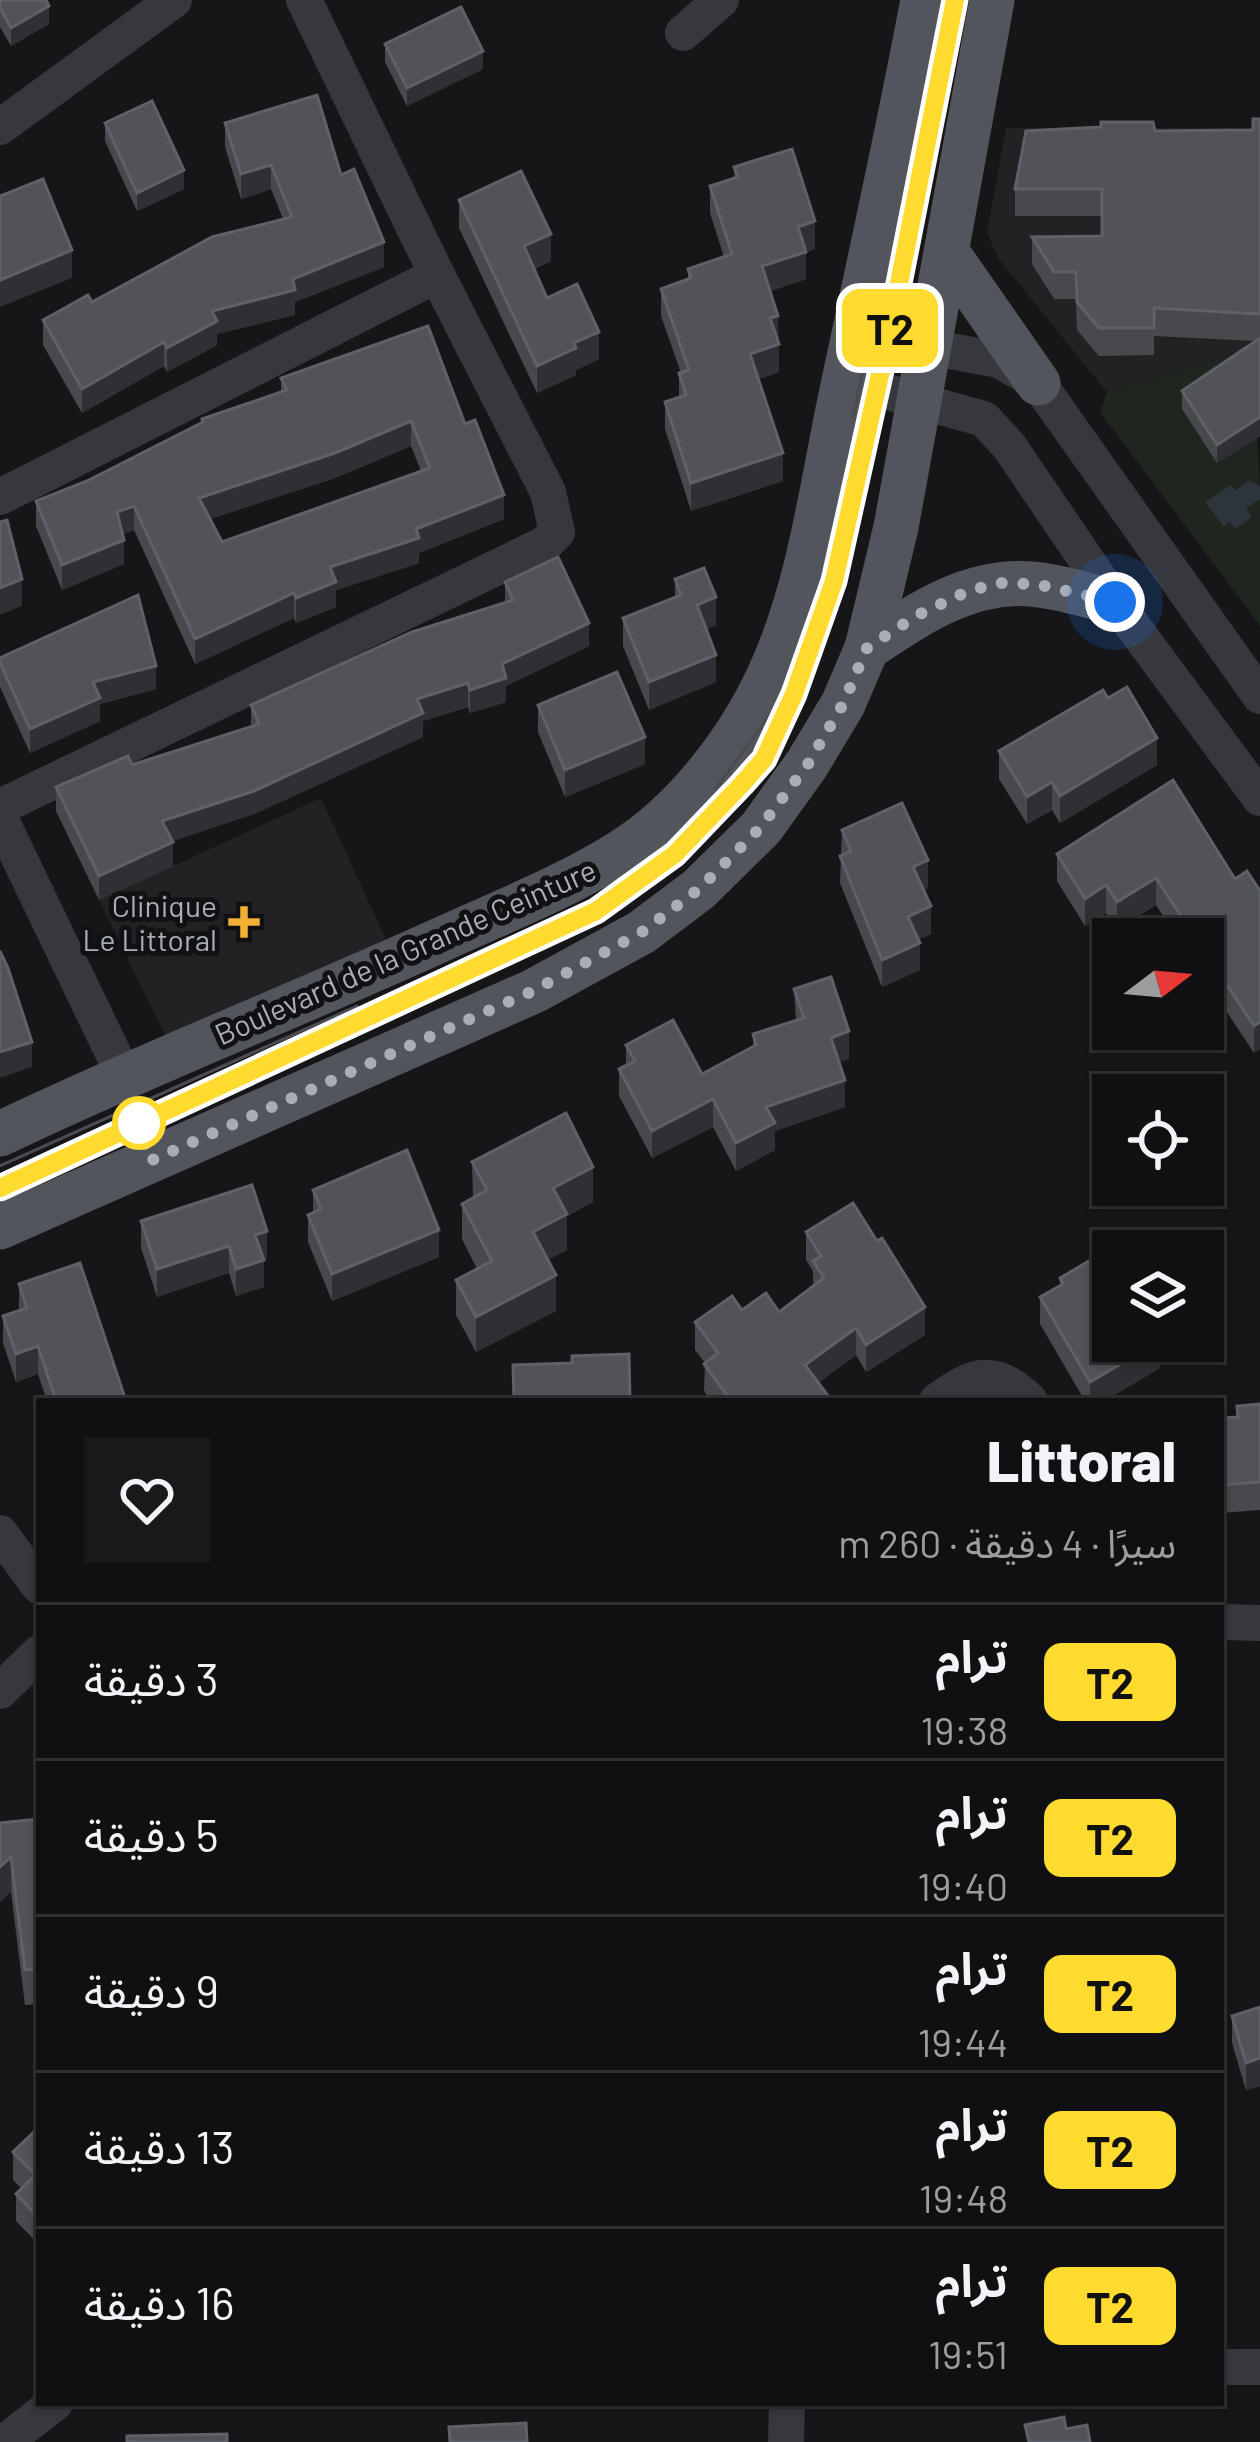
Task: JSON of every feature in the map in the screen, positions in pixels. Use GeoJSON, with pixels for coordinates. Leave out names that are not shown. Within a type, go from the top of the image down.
{"type":"FeatureCollection","features":[{"type":"Feature","properties":{"kind":"main road"},"geometry":{"type":"LineString","coordinates":[[0,1227],[533,991],[642,932],[699,889],[760,828],[808,764],[843,704],[867,648],[896,527],[992,0]]}},
{"type":"Feature","properties":{"kind":"main road","name":"Boulevard de la Grande Ceinture"},"geometry":{"type":"LineString","coordinates":[[0,1134],[123,1075],[536,896],[622,852],[701,780],[739,728],[770,672],[804,575],[915,14]]}},
{"type":"Feature","properties":{"kind":"main road"},"geometry":{"type":"LineString","coordinates":[[948,254],[1038,383]]}},
{"type":"Feature","properties":{"kind":"main road"},"geometry":{"type":"LineString","coordinates":[[867,648],[916,616],[968,591],[999,583],[1036,584],[1115,602]]}},
{"type":"Feature","properties":{"kind":"street"},"geometry":{"type":"LineString","coordinates":[[0,127],[175,0]]}},
{"type":"Feature","properties":{"kind":"street"},"geometry":{"type":"LineString","coordinates":[[0,807],[545,544],[557,532],[548,492],[304,0]]}},
{"type":"Feature","properties":{"kind":"street"},"geometry":{"type":"LineString","coordinates":[[683,33],[721,0]]}},
{"type":"Feature","properties":{"kind":"street"},"geometry":{"type":"LineString","coordinates":[[0,497],[437,275]]}},
{"type":"Feature","properties":{"kind":"street"},"geometry":{"type":"LineString","coordinates":[[854,333],[999,360],[1038,383],[1260,696]]}},
{"type":"Feature","properties":{"kind":"street"},"geometry":{"type":"LineString","coordinates":[[844,380],[984,419],[1009,446],[1115,602],[1260,798]]}},
{"type":"Feature","properties":{"kind":"street"},"geometry":{"type":"LineString","coordinates":[[0,818],[123,1075]]}},
{"type":"Feature","properties":{"kind":"street"},"geometry":{"type":"LineString","coordinates":[[942,1398],[970,1380],[993,1376],[1012,1384],[1027,1398]]}},
{"type":"Feature","properties":{"kind":"street"},"geometry":{"type":"LineString","coordinates":[[0,1533],[36,1582]]}},
{"type":"Feature","properties":{"kind":"street"},"geometry":{"type":"LineString","coordinates":[[1224,1622],[1260,1623]]}},
{"type":"Feature","properties":{"kind":"street"},"geometry":{"type":"LineString","coordinates":[[0,1691],[36,1656]]}},
{"type":"Feature","properties":{"kind":"street"},"geometry":{"type":"LineString","coordinates":[[1224,2368],[1260,2367]]}},
{"type":"Feature","properties":{"kind":"street"},"geometry":{"type":"LineString","coordinates":[[5,2442],[50,2406]]}},
{"type":"Feature","properties":{"kind":"street"},"geometry":{"type":"LineString","coordinates":[[786,2442],[787,2406]]}},
{"type":"Feature","properties":{"kind":"shaded area"},"geometry":{"type":"Polygon","coordinates":[[[1006,128],[1254,128],[1260,337],[1252,349],[1107,392],[998,258],[987,232],[1006,128]]]}},
{"type":"Feature","properties":{"kind":"shaded area"},"geometry":{"type":"Polygon","coordinates":[[[1252,349],[1260,486],[1249,480],[1235,490],[1225,527],[1260,498],[1260,626],[1100,412],[1107,392],[1252,349]]]}},
{"type":"Feature","properties":{"kind":"shaded area"},"geometry":{"type":"Polygon","coordinates":[[[1249,480],[1260,486],[1260,499],[1246,509],[1252,517],[1236,529],[1230,522],[1224,527],[1205,502],[1249,480]]]}},
{"type":"Feature","properties":{"kind":"shaded area","name":"Clinique Le Littoral"},"geometry":{"type":"Polygon","coordinates":[[[321,798],[388,944],[169,1043],[99,900],[321,798]]]}},
{"type":"Feature","properties":{"kind":"building"},"geometry":{"type":"Polygon","coordinates":[[[0,0],[46,0],[49,6],[11,28],[0,0]]]}},
{"type":"Feature","properties":{"kind":"building"},"geometry":{"type":"Polygon","coordinates":[[[461,7],[483,51],[407,88],[385,44],[461,7]]]}},
{"type":"Feature","properties":{"kind":"building"},"geometry":{"type":"Polygon","coordinates":[[[317,95],[341,175],[354,169],[384,242],[293,279],[295,290],[212,311],[217,321],[167,348],[164,342],[82,389],[43,320],[88,295],[92,302],[212,237],[292,217],[271,165],[241,174],[225,123],[317,95]]]}},
{"type":"Feature","properties":{"kind":"building"},"geometry":{"type":"Polygon","coordinates":[[[152,101],[184,170],[137,193],[105,123],[152,101]]]}},
{"type":"Feature","properties":{"kind":"building"},"geometry":{"type":"Polygon","coordinates":[[[1253,119],[1260,119],[1260,314],[1154,308],[1154,328],[1099,328],[1077,302],[1076,272],[1054,272],[1032,237],[1102,236],[1102,189],[1015,189],[1026,131],[1101,127],[1101,122],[1153,122],[1155,131],[1253,130],[1253,119]]]}},
{"type":"Feature","properties":{"kind":"building"},"geometry":{"type":"Polygon","coordinates":[[[792,149],[815,221],[798,227],[806,252],[762,266],[778,316],[770,318],[779,344],[750,354],[783,453],[691,483],[665,402],[686,395],[679,373],[689,370],[661,289],[691,278],[688,269],[732,254],[710,186],[738,177],[734,167],[792,149]]]}},
{"type":"Feature","properties":{"kind":"building"},"geometry":{"type":"Polygon","coordinates":[[[521,171],[551,234],[524,246],[547,298],[577,284],[599,332],[537,366],[459,200],[521,171]]]}},
{"type":"Feature","properties":{"kind":"building"},"geometry":{"type":"Polygon","coordinates":[[[43,179],[72,250],[0,280],[0,196],[43,179]]]}},
{"type":"Feature","properties":{"kind":"building"},"geometry":{"type":"Polygon","coordinates":[[[428,326],[465,424],[475,420],[504,495],[416,529],[419,538],[330,567],[336,582],[296,598],[294,593],[195,639],[134,506],[117,512],[124,540],[62,565],[36,501],[87,481],[202,419],[287,390],[281,378],[428,326]],[[411,421],[335,453],[199,498],[222,542],[430,468],[411,421]]]}},
{"type":"Feature","properties":{"kind":"building"},"geometry":{"type":"Polygon","coordinates":[[[1260,338],[1260,417],[1217,445],[1182,391],[1260,338]]]}},
{"type":"Feature","properties":{"kind":"building"},"geometry":{"type":"Polygon","coordinates":[[[7,520],[22,579],[0,588],[0,522],[7,520]]]}},
{"type":"Feature","properties":{"kind":"building"},"geometry":{"type":"Polygon","coordinates":[[[558,557],[589,623],[502,664],[506,678],[470,690],[468,683],[417,699],[423,713],[254,791],[162,821],[173,842],[99,876],[56,787],[128,756],[132,765],[259,724],[251,705],[412,632],[513,600],[505,582],[558,557]]]}},
{"type":"Feature","properties":{"kind":"building"},"geometry":{"type":"Polygon","coordinates":[[[704,568],[716,597],[697,605],[716,655],[649,682],[623,618],[681,595],[675,579],[704,568]]]}},
{"type":"Feature","properties":{"kind":"building"},"geometry":{"type":"Polygon","coordinates":[[[138,595],[156,666],[93,682],[100,698],[30,729],[0,658],[138,595]]]}},
{"type":"Feature","properties":{"kind":"building"},"geometry":{"type":"Polygon","coordinates":[[[617,672],[645,737],[565,770],[538,705],[617,672]]]}},
{"type":"Feature","properties":{"kind":"building"},"geometry":{"type":"Polygon","coordinates":[[[1127,687],[1157,738],[1060,796],[1052,782],[1027,797],[999,751],[1103,690],[1108,698],[1127,687]]]}},
{"type":"Feature","properties":{"kind":"building"},"geometry":{"type":"Polygon","coordinates":[[[1173,780],[1235,879],[1247,871],[1260,891],[1260,1022],[1254,1026],[1224,981],[1224,918],[1182,918],[1156,878],[1117,902],[1106,885],[1085,899],[1057,854],[1173,780]]]}},
{"type":"Feature","properties":{"kind":"building"},"geometry":{"type":"Polygon","coordinates":[[[902,803],[928,860],[913,867],[931,906],[908,917],[920,943],[882,960],[840,856],[851,851],[842,830],[902,803]]]}},
{"type":"Feature","properties":{"kind":"building"},"geometry":{"type":"Polygon","coordinates":[[[0,951],[32,1042],[0,1052],[0,951]]]}},
{"type":"Feature","properties":{"kind":"building"},"geometry":{"type":"Polygon","coordinates":[[[831,977],[849,1031],[831,1038],[845,1080],[766,1107],[775,1123],[736,1143],[713,1099],[652,1131],[619,1069],[635,1061],[626,1045],[673,1020],[702,1074],[756,1045],[753,1034],[804,1018],[794,989],[831,977]]]}},
{"type":"Feature","properties":{"kind":"building"},"geometry":{"type":"Polygon","coordinates":[[[566,1113],[593,1167],[553,1188],[567,1214],[533,1232],[556,1275],[476,1317],[456,1280],[492,1261],[462,1204],[487,1190],[472,1162],[566,1113]]]}},
{"type":"Feature","properties":{"kind":"building"},"geometry":{"type":"Polygon","coordinates":[[[407,1150],[439,1230],[332,1274],[308,1215],[321,1209],[313,1190],[407,1150]]]}},
{"type":"Feature","properties":{"kind":"building"},"geometry":{"type":"Polygon","coordinates":[[[252,1185],[267,1231],[255,1235],[264,1260],[236,1269],[229,1246],[157,1269],[141,1221],[252,1185]]]}},
{"type":"Feature","properties":{"kind":"building"},"geometry":{"type":"Polygon","coordinates":[[[853,1203],[877,1241],[882,1238],[925,1307],[866,1345],[856,1328],[805,1365],[830,1398],[729,1398],[704,1364],[718,1353],[695,1322],[732,1296],[742,1310],[766,1293],[779,1312],[824,1278],[813,1261],[821,1256],[806,1232],[853,1203]]]}},
{"type":"Feature","properties":{"kind":"building"},"geometry":{"type":"Polygon","coordinates":[[[1089,1261],[1092,1362],[1124,1362],[1090,1382],[1040,1297],[1089,1261]]]}},
{"type":"Feature","properties":{"kind":"building"},"geometry":{"type":"Polygon","coordinates":[[[80,1263],[125,1398],[55,1398],[38,1346],[16,1354],[3,1316],[27,1308],[19,1284],[80,1263]]]}},
{"type":"Feature","properties":{"kind":"building"},"geometry":{"type":"Polygon","coordinates":[[[629,1354],[630,1398],[514,1398],[513,1365],[572,1363],[572,1356],[629,1354]]]}},
{"type":"Feature","properties":{"kind":"building"},"geometry":{"type":"Polygon","coordinates":[[[1260,1404],[1260,1482],[1224,1485],[1224,1418],[1238,1417],[1237,1406],[1260,1404]]]}},
{"type":"Feature","properties":{"kind":"building"},"geometry":{"type":"Polygon","coordinates":[[[36,1819],[36,1968],[25,1970],[11,1857],[0,1867],[0,1823],[36,1819]]]}},
{"type":"Feature","properties":{"kind":"building"},"geometry":{"type":"Polygon","coordinates":[[[1260,2007],[1260,2058],[1246,2063],[1232,2016],[1260,2007]]]}},
{"type":"Feature","properties":{"kind":"building"},"geometry":{"type":"Polygon","coordinates":[[[36,2130],[36,2215],[16,2194],[35,2175],[13,2152],[36,2130]]]}},
{"type":"Feature","properties":{"kind":"building"},"geometry":{"type":"Polygon","coordinates":[[[1064,2417],[1066,2429],[1087,2425],[1090,2442],[1029,2442],[1025,2425],[1064,2417]]]}},
{"type":"Feature","properties":{"kind":"building"},"geometry":{"type":"Polygon","coordinates":[[[526,2423],[527,2442],[450,2442],[449,2427],[526,2423]]]}},
{"type":"Feature","properties":{"kind":"building"},"geometry":{"type":"Polygon","coordinates":[[[227,2434],[227,2442],[127,2442],[127,2436],[227,2434]]]}},
{"type":"Feature","properties":{"kind":"tram line"},"geometry":{"type":"LineString","coordinates":[[0,1188],[596,911],[675,854],[764,759],[794,694],[834,581],[955,0]]}},
{"type":"Feature","properties":{"kind":"tram line","name":"T2"},"geometry":{"type":"LineString","coordinates":[[0,1188],[596,911],[675,854],[764,759],[794,694],[834,581],[955,0]]}},
{"type":"Feature","properties":{"kind":"tram line"},"geometry":{"type":"LineString","coordinates":[[853,417],[882,282]]}},
{"type":"Feature","properties":{"kind":"tram line"},"geometry":{"type":"LineString","coordinates":[[716,788],[773,711]]}},
{"type":"Feature","properties":{"kind":"tram line"},"geometry":{"type":"LineString","coordinates":[[0,1166],[357,1006]]}},
{"type":"Feature","properties":{"kind":"place","name":"Clinique Le Littoral"},"geometry":{"type":"Point","coordinates":[244,922]}},
{"type":"Feature","properties":{"kind":"route"},"geometry":{"type":"LineString","coordinates":[[139,1123],[150,1161],[533,991],[642,932],[699,889],[760,828],[808,764],[843,704],[867,648],[916,616],[968,591],[999,583],[1036,584],[1115,602]]}}]}
